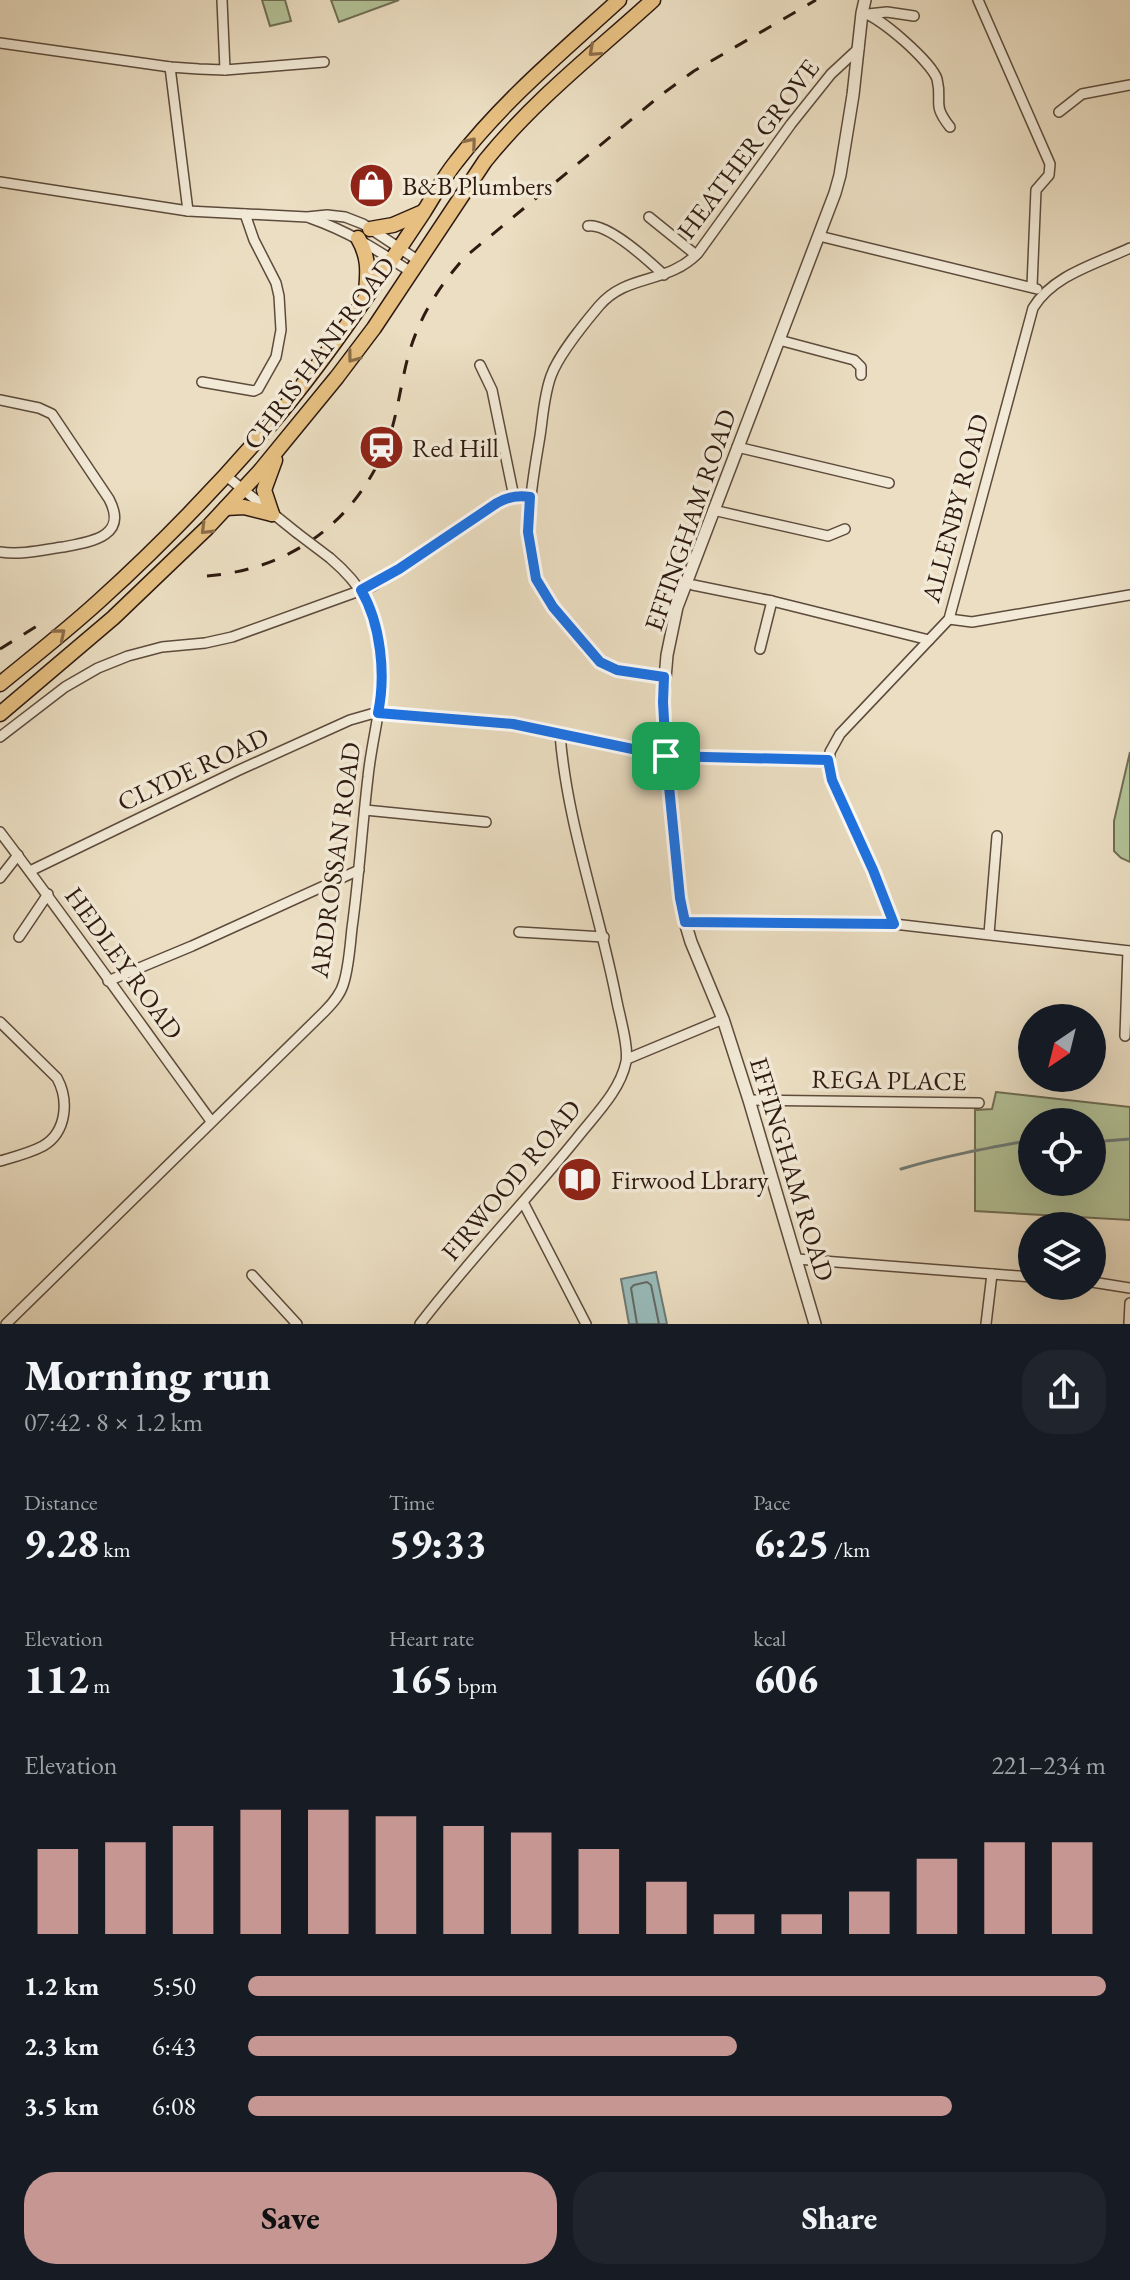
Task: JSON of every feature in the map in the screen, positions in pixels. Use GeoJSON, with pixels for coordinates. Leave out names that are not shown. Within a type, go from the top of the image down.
{"type":"FeatureCollection","features":[{"type":"Feature","properties":{"kind":"main road","name":"CHRIS HANI ROAD"},"geometry":{"type":"LineString","coordinates":[[0,684],[97,604],[225,475],[319,364],[453,165],[524,85],[619,0]]}},
{"type":"Feature","properties":{"kind":"main road","name":"CHRIS HANI ROAD"},"geometry":{"type":"LineString","coordinates":[[0,714],[113,618],[226,508],[356,353],[498,145],[526,115],[653,0]]}},
{"type":"Feature","properties":{"kind":"main road"},"geometry":{"type":"LineString","coordinates":[[365,296],[368,268],[364,233],[424,212]]}},
{"type":"Feature","properties":{"kind":"main road"},"geometry":{"type":"LineString","coordinates":[[272,514],[264,490],[279,448]]}},
{"type":"Feature","properties":{"kind":"main road"},"geometry":{"type":"LineString","coordinates":[[226,508],[244,507],[272,514]]}},
{"type":"Feature","properties":{"kind":"street"},"geometry":{"type":"LineString","coordinates":[[222,0],[225,70]]}},
{"type":"Feature","properties":{"kind":"street","name":"EFFINGHAM ROAD"},"geometry":{"type":"LineString","coordinates":[[815,1324],[723,1019],[685,922],[680,898],[663,702],[664,677],[677,607],[840,175],[865,13],[862,0]]}},
{"type":"Feature","properties":{"kind":"street"},"geometry":{"type":"LineString","coordinates":[[978,0],[1050,164],[1049,175],[1036,190],[1032,286]]}},
{"type":"Feature","properties":{"kind":"street"},"geometry":{"type":"LineString","coordinates":[[865,13],[914,16]]}},
{"type":"Feature","properties":{"kind":"street"},"geometry":{"type":"LineString","coordinates":[[865,13],[892,32],[932,69],[937,83],[938,109],[950,127]]}},
{"type":"Feature","properties":{"kind":"street"},"geometry":{"type":"LineString","coordinates":[[0,43],[170,67],[225,70],[324,62]]}},
{"type":"Feature","properties":{"kind":"street","name":"HEATHER GROVE"},"geometry":{"type":"LineString","coordinates":[[664,677],[617,670],[600,662],[553,607],[536,579],[528,532],[530,497],[547,387],[557,362],[609,296],[628,284],[664,275],[688,264],[797,116],[831,74],[859,48]]}},
{"type":"Feature","properties":{"kind":"street"},"geometry":{"type":"LineString","coordinates":[[170,67],[188,211]]}},
{"type":"Feature","properties":{"kind":"street"},"geometry":{"type":"LineString","coordinates":[[1059,112],[1082,94],[1130,85]]}},
{"type":"Feature","properties":{"kind":"street"},"geometry":{"type":"LineString","coordinates":[[0,182],[188,211],[307,217],[364,233],[415,266]]}},
{"type":"Feature","properties":{"kind":"street"},"geometry":{"type":"LineString","coordinates":[[202,382],[258,389],[276,357],[281,330],[279,296],[245,214]]}},
{"type":"Feature","properties":{"kind":"street"},"geometry":{"type":"LineString","coordinates":[[649,217],[696,255]]}},
{"type":"Feature","properties":{"kind":"street"},"geometry":{"type":"LineString","coordinates":[[588,226],[596,225],[607,230],[664,275]]}},
{"type":"Feature","properties":{"kind":"street"},"geometry":{"type":"LineString","coordinates":[[819,236],[1032,286],[1043,293],[1064,278],[1130,248]]}},
{"type":"Feature","properties":{"kind":"street","name":"ALLENBY ROAD"},"geometry":{"type":"LineString","coordinates":[[828,760],[833,743],[840,734],[949,619],[1029,316],[1043,293]]}},
{"type":"Feature","properties":{"kind":"street"},"geometry":{"type":"LineString","coordinates":[[779,340],[854,360],[860,365],[861,375]]}},
{"type":"Feature","properties":{"kind":"street"},"geometry":{"type":"LineString","coordinates":[[480,365],[492,390],[514,497]]}},
{"type":"Feature","properties":{"kind":"street"},"geometry":{"type":"LineString","coordinates":[[0,400],[39,408],[52,414],[113,509],[112,525],[106,535],[97,541],[23,554],[0,552]]}},
{"type":"Feature","properties":{"kind":"street"},"geometry":{"type":"LineString","coordinates":[[737,447],[889,483]]}},
{"type":"Feature","properties":{"kind":"street","name":"ARDROSSAN ROAD"},"geometry":{"type":"LineString","coordinates":[[6,1324],[324,1012],[339,995],[346,973],[367,778],[382,684],[380,651],[370,609],[352,578],[225,475]]}},
{"type":"Feature","properties":{"kind":"street"},"geometry":{"type":"LineString","coordinates":[[0,737],[65,687],[120,659],[145,651],[232,637],[361,590],[399,569],[497,503],[514,497],[530,497]]}},
{"type":"Feature","properties":{"kind":"street"},"geometry":{"type":"LineString","coordinates":[[713,510],[828,536],[845,529]]}},
{"type":"Feature","properties":{"kind":"street"},"geometry":{"type":"LineString","coordinates":[[693,585],[929,640]]}},
{"type":"Feature","properties":{"kind":"street"},"geometry":{"type":"LineString","coordinates":[[949,619],[972,622],[1130,595]]}},
{"type":"Feature","properties":{"kind":"street"},"geometry":{"type":"LineString","coordinates":[[760,649],[772,601]]}},
{"type":"Feature","properties":{"kind":"street"},"geometry":{"type":"LineString","coordinates":[[378,713],[513,724],[666,756],[828,760],[832,780],[894,924]]}},
{"type":"Feature","properties":{"kind":"street","name":"CLYDE ROAD"},"geometry":{"type":"LineString","coordinates":[[30,871],[325,731],[359,716],[378,713]]}},
{"type":"Feature","properties":{"kind":"street"},"geometry":{"type":"LineString","coordinates":[[560,734],[563,768],[604,937],[627,1059],[723,1019]]}},
{"type":"Feature","properties":{"kind":"street"},"geometry":{"type":"LineString","coordinates":[[365,810],[486,822]]}},
{"type":"Feature","properties":{"kind":"street","name":"HEDLEY ROAD"},"geometry":{"type":"LineString","coordinates":[[0,832],[211,1121]]}},
{"type":"Feature","properties":{"kind":"street"},"geometry":{"type":"LineString","coordinates":[[989,934],[997,836]]}},
{"type":"Feature","properties":{"kind":"street"},"geometry":{"type":"LineString","coordinates":[[0,878],[18,855]]}},
{"type":"Feature","properties":{"kind":"street"},"geometry":{"type":"LineString","coordinates":[[108,981],[359,870]]}},
{"type":"Feature","properties":{"kind":"street"},"geometry":{"type":"LineString","coordinates":[[19,937],[48,894]]}},
{"type":"Feature","properties":{"kind":"street"},"geometry":{"type":"LineString","coordinates":[[685,922],[894,924],[1129,951],[1125,1036]]}},
{"type":"Feature","properties":{"kind":"street"},"geometry":{"type":"LineString","coordinates":[[519,932],[604,937]]}},
{"type":"Feature","properties":{"kind":"street"},"geometry":{"type":"LineString","coordinates":[[0,1022],[57,1078],[65,1100],[57,1131],[45,1145],[0,1161]]}},
{"type":"Feature","properties":{"kind":"street","name":"FIRWOOD ROAD"},"geometry":{"type":"LineString","coordinates":[[420,1324],[604,1105],[615,1089],[627,1059]]}},
{"type":"Feature","properties":{"kind":"street","name":"REGA PLACE"},"geometry":{"type":"LineString","coordinates":[[749,1100],[979,1103]]}},
{"type":"Feature","properties":{"kind":"street"},"geometry":{"type":"LineString","coordinates":[[523,1202],[586,1324]]}},
{"type":"Feature","properties":{"kind":"street"},"geometry":{"type":"LineString","coordinates":[[797,1259],[1018,1276]]}},
{"type":"Feature","properties":{"kind":"street"},"geometry":{"type":"LineString","coordinates":[[986,1324],[992,1274]]}},
{"type":"Feature","properties":{"kind":"street"},"geometry":{"type":"LineString","coordinates":[[252,1275],[297,1324]]}},
{"type":"Feature","properties":{"kind":"street"},"geometry":{"type":"LineString","coordinates":[[1106,1284],[1130,1288]]}},
{"type":"Feature","properties":{"kind":"street"},"geometry":{"type":"LineString","coordinates":[[1129,1324],[1130,1303]]}},
{"type":"Feature","properties":{"kind":"green space"},"geometry":{"type":"Polygon","coordinates":[[[262,0],[285,0],[291,21],[270,26],[262,0]]]}},
{"type":"Feature","properties":{"kind":"green space"},"geometry":{"type":"Polygon","coordinates":[[[331,0],[399,0],[339,22],[331,0]]]}},
{"type":"Feature","properties":{"kind":"green space"},"geometry":{"type":"Polygon","coordinates":[[[1130,752],[1130,862],[1114,851],[1114,821],[1130,752]]]}},
{"type":"Feature","properties":{"kind":"green space"},"geometry":{"type":"Polygon","coordinates":[[[996,1092],[1130,1107],[1130,1220],[1106,1219],[1106,1212],[975,1211],[975,1110],[992,1109],[996,1092]]]}},
{"type":"Feature","properties":{"kind":"water"},"geometry":{"type":"Polygon","coordinates":[[[656,1272],[667,1324],[629,1324],[621,1279],[656,1272]]]}},
{"type":"Feature","properties":{"kind":"waterway"},"geometry":{"type":"LineString","coordinates":[[1106,1141],[1130,1139]]}},
{"type":"Feature","properties":{"kind":"waterway"},"geometry":{"type":"LineString","coordinates":[[901,1169],[1018,1143]]}},
{"type":"Feature","properties":{"kind":"railway"},"geometry":{"type":"LineString","coordinates":[[207,576],[268,563],[295,550],[320,534],[361,491],[390,435],[417,329],[438,291],[465,257],[661,95],[694,71],[816,0]]}},
{"type":"Feature","properties":{"kind":"railway"},"geometry":{"type":"LineString","coordinates":[[0,649],[37,626]]}},
{"type":"Feature","properties":{"kind":"place","name":"B&B Plumbers"},"geometry":{"type":"Point","coordinates":[371,186]}},
{"type":"Feature","properties":{"kind":"place","name":"Red Hill"},"geometry":{"type":"Point","coordinates":[381,448]}},
{"type":"Feature","properties":{"kind":"place","name":"Firwood Lbrary"},"geometry":{"type":"Point","coordinates":[580,1180]}},
{"type":"Feature","properties":{"kind":"route"},"geometry":{"type":"LineString","coordinates":[[666,756],[513,724],[378,713],[382,684],[380,651],[370,609],[361,590],[373,586],[504,499],[530,497],[528,532],[536,579],[553,607],[600,662],[617,670],[664,677],[666,756],[828,760],[832,780],[894,924],[685,922],[666,756]]}}]}
